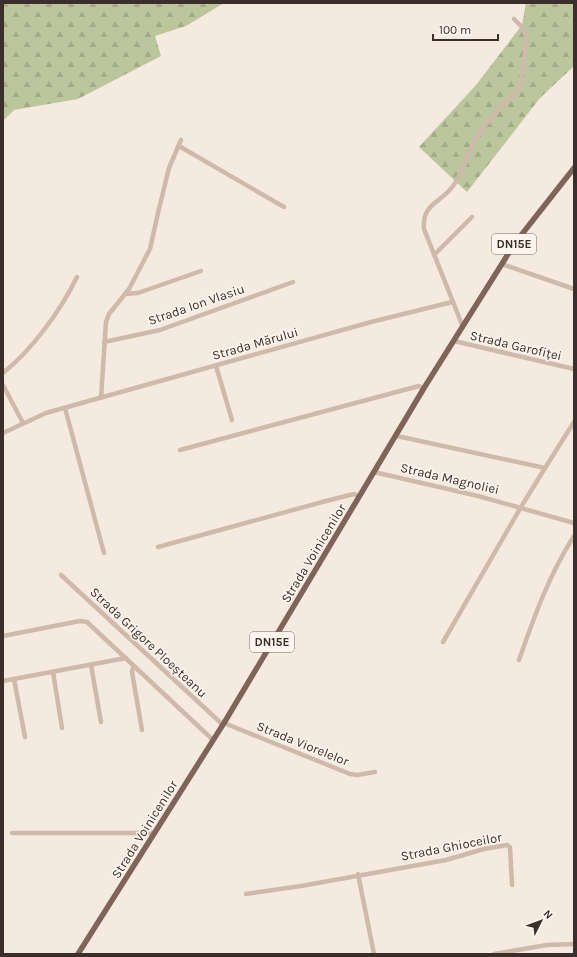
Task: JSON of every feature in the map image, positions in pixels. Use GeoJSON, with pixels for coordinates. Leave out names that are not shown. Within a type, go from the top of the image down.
{"type":"FeatureCollection","features":[{"type":"Feature","properties":{"kind":"main road","name":"Strada Voinicenilor"},"geometry":{"type":"LineString","coordinates":[[78,954],[223,724],[359,496],[397,436],[424,388],[502,264],[528,225],[574,168]]}},
{"type":"Feature","properties":{"kind":"street"},"geometry":{"type":"LineString","coordinates":[[463,327],[452,302],[423,224],[425,214],[453,186],[462,172],[474,142],[486,123],[516,93],[521,83],[527,38],[522,27],[514,19]]}},
{"type":"Feature","properties":{"kind":"street"},"geometry":{"type":"LineString","coordinates":[[101,398],[106,322],[109,314],[133,282],[150,249],[154,238],[158,213],[169,168],[181,140]]}},
{"type":"Feature","properties":{"kind":"street"},"geometry":{"type":"LineString","coordinates":[[179,146],[284,207]]}},
{"type":"Feature","properties":{"kind":"street"},"geometry":{"type":"LineString","coordinates":[[434,255],[472,217]]}},
{"type":"Feature","properties":{"kind":"street"},"geometry":{"type":"LineString","coordinates":[[502,264],[574,289]]}},
{"type":"Feature","properties":{"kind":"street"},"geometry":{"type":"LineString","coordinates":[[125,294],[138,293],[201,271]]}},
{"type":"Feature","properties":{"kind":"street"},"geometry":{"type":"LineString","coordinates":[[3,373],[17,360],[63,304],[77,277]]}},
{"type":"Feature","properties":{"kind":"street","name":"Strada Ion Vlasiu"},"geometry":{"type":"LineString","coordinates":[[104,342],[160,330],[293,282]]}},
{"type":"Feature","properties":{"kind":"street","name":"Strada Mărului"},"geometry":{"type":"LineString","coordinates":[[3,433],[46,413],[371,322],[452,302]]}},
{"type":"Feature","properties":{"kind":"street","name":"Strada Garofiței"},"geometry":{"type":"LineString","coordinates":[[454,342],[574,369]]}},
{"type":"Feature","properties":{"kind":"street"},"geometry":{"type":"LineString","coordinates":[[216,366],[232,420]]}},
{"type":"Feature","properties":{"kind":"street"},"geometry":{"type":"LineString","coordinates":[[3,385],[23,423]]}},
{"type":"Feature","properties":{"kind":"street"},"geometry":{"type":"LineString","coordinates":[[180,450],[419,386],[424,388]]}},
{"type":"Feature","properties":{"kind":"street"},"geometry":{"type":"LineString","coordinates":[[64,408],[104,553]]}},
{"type":"Feature","properties":{"kind":"street"},"geometry":{"type":"LineString","coordinates":[[443,642],[521,507],[574,422]]}},
{"type":"Feature","properties":{"kind":"street"},"geometry":{"type":"LineString","coordinates":[[397,436],[545,468]]}},
{"type":"Feature","properties":{"kind":"street","name":"Strada Magnoliei"},"geometry":{"type":"LineString","coordinates":[[374,472],[521,507],[574,523]]}},
{"type":"Feature","properties":{"kind":"street"},"geometry":{"type":"LineString","coordinates":[[158,546],[354,494],[359,496]]}},
{"type":"Feature","properties":{"kind":"street"},"geometry":{"type":"LineString","coordinates":[[519,660],[543,594],[574,536]]}},
{"type":"Feature","properties":{"kind":"street","name":"Strada Grigore Ploeșteanu"},"geometry":{"type":"LineString","coordinates":[[61,575],[223,724]]}},
{"type":"Feature","properties":{"kind":"street"},"geometry":{"type":"LineString","coordinates":[[3,636],[83,622],[90,624],[213,740]]}},
{"type":"Feature","properties":{"kind":"street"},"geometry":{"type":"LineString","coordinates":[[3,681],[126,658]]}},
{"type":"Feature","properties":{"kind":"street"},"geometry":{"type":"LineString","coordinates":[[91,665],[101,722]]}},
{"type":"Feature","properties":{"kind":"street"},"geometry":{"type":"LineString","coordinates":[[134,666],[132,671],[142,730]]}},
{"type":"Feature","properties":{"kind":"street"},"geometry":{"type":"LineString","coordinates":[[53,672],[62,728]]}},
{"type":"Feature","properties":{"kind":"street"},"geometry":{"type":"LineString","coordinates":[[14,679],[25,737]]}},
{"type":"Feature","properties":{"kind":"street","name":"Strada Viorelelor"},"geometry":{"type":"LineString","coordinates":[[223,724],[350,774],[357,775],[375,772]]}},
{"type":"Feature","properties":{"kind":"street"},"geometry":{"type":"LineString","coordinates":[[12,833],[154,833]]}},
{"type":"Feature","properties":{"kind":"street","name":"Strada Ghioceilor"},"geometry":{"type":"LineString","coordinates":[[358,874],[446,860],[484,849],[507,845],[510,847],[512,885]]}},
{"type":"Feature","properties":{"kind":"street"},"geometry":{"type":"LineString","coordinates":[[246,894],[301,886],[358,874],[374,954]]}},
{"type":"Feature","properties":{"kind":"street"},"geometry":{"type":"LineString","coordinates":[[494,954],[547,945],[574,944]]}},
{"type":"Feature","properties":{"kind":"green space"},"geometry":{"type":"Polygon","coordinates":[[[3,3],[224,3],[186,26],[155,36],[161,56],[78,99],[14,110],[3,121],[3,3]]]}},
{"type":"Feature","properties":{"kind":"green space"},"geometry":{"type":"Polygon","coordinates":[[[526,3],[574,3],[574,66],[540,98],[467,192],[419,147],[476,85],[522,25],[526,3]]]}}]}
